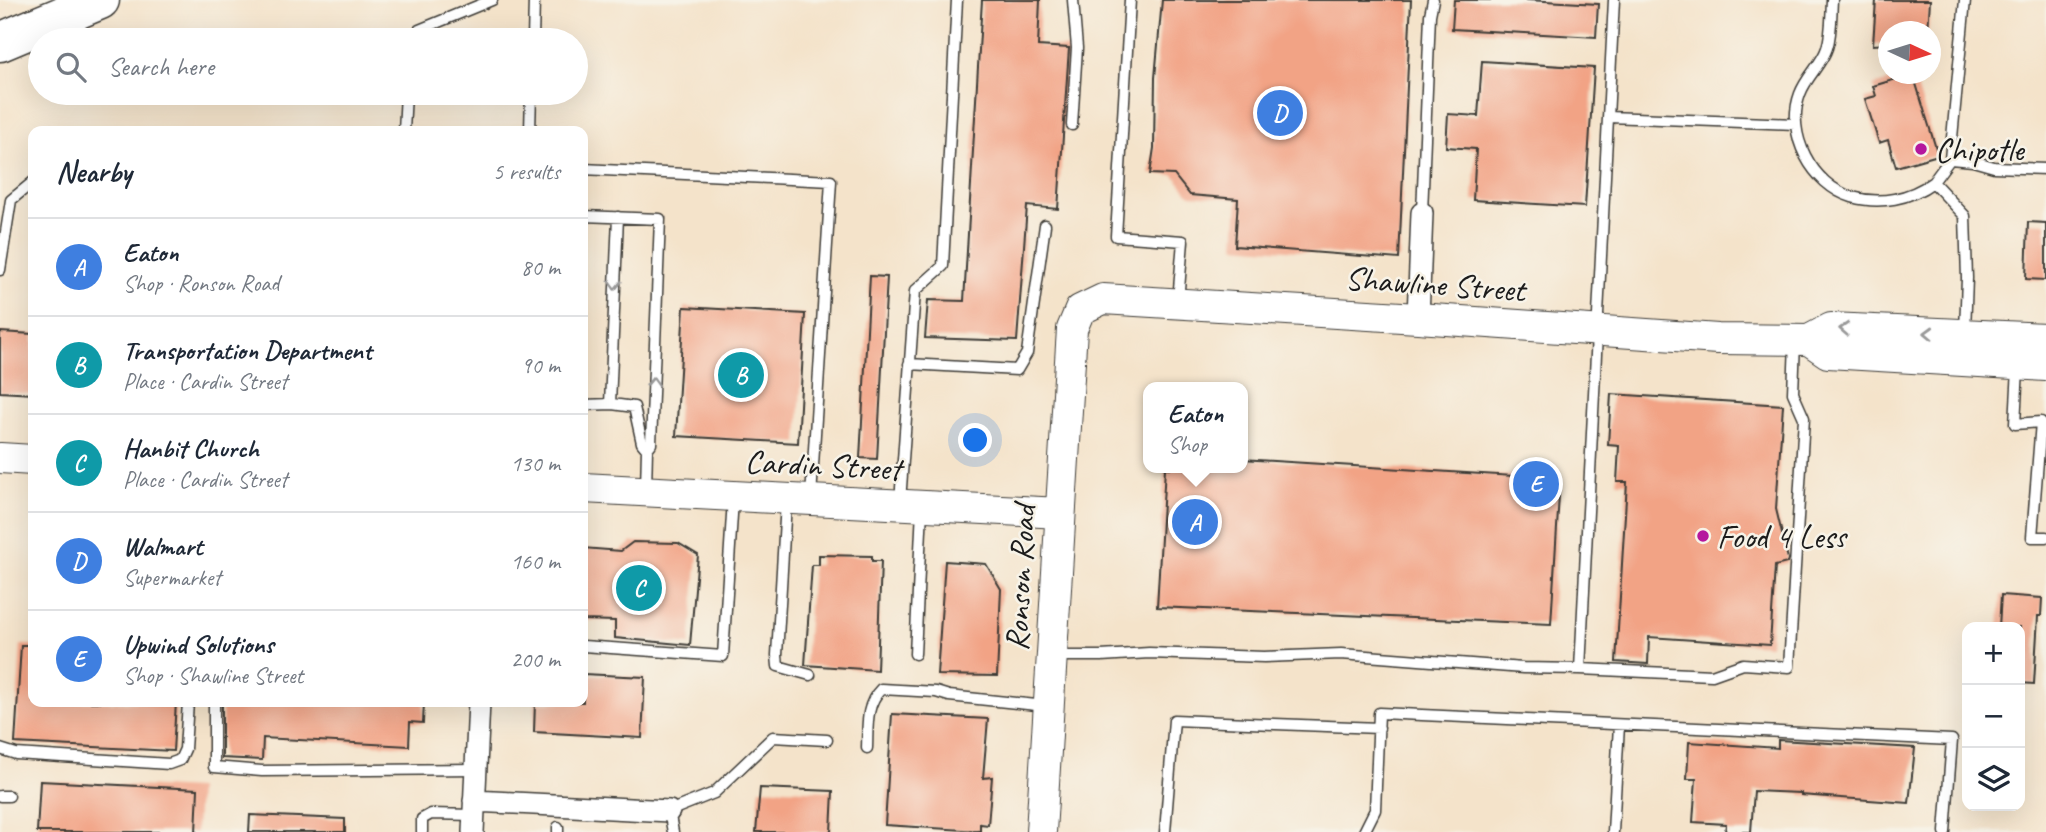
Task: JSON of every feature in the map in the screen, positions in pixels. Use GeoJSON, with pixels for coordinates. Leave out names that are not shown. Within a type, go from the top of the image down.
{"type":"FeatureCollection","features":[{"type":"Feature","properties":{"kind":"highway"},"geometry":{"type":"LineString","coordinates":[[33,28],[100,0]]}},
{"type":"Feature","properties":{"kind":"highway"},"geometry":{"type":"LineString","coordinates":[[0,42],[28,30]]}},
{"type":"Feature","properties":{"kind":"street"},"geometry":{"type":"LineString","coordinates":[[1418,318],[1422,212]]}},
{"type":"Feature","properties":{"kind":"street","name":"Shawline Street"},"geometry":{"type":"LineString","coordinates":[[1072,329],[1080,310],[1103,299],[1718,339],[1802,340],[1831,328],[2046,338]]}},
{"type":"Feature","properties":{"kind":"street","name":"Ronson Road"},"geometry":{"type":"LineString","coordinates":[[1041,832],[1072,329]]}},
{"type":"Feature","properties":{"kind":"street","name":"Shawline Street"},"geometry":{"type":"LineString","coordinates":[[1802,340],[1828,353],[2032,366]]}},
{"type":"Feature","properties":{"kind":"street"},"geometry":{"type":"LineString","coordinates":[[0,459],[28,460]]}},
{"type":"Feature","properties":{"kind":"street","name":"Cardin Street"},"geometry":{"type":"LineString","coordinates":[[588,488],[1060,513]]}},
{"type":"Feature","properties":{"kind":"street"},"geometry":{"type":"LineString","coordinates":[[479,707],[473,816],[671,822]]}},
{"type":"Feature","properties":{"kind":"lane"},"geometry":{"type":"LineString","coordinates":[[424,28],[492,0]]}},
{"type":"Feature","properties":{"kind":"lane"},"geometry":{"type":"LineString","coordinates":[[533,28],[534,0]]}},
{"type":"Feature","properties":{"kind":"lane"},"geometry":{"type":"LineString","coordinates":[[915,654],[909,364],[915,291],[943,266],[957,0]]}},
{"type":"Feature","properties":{"kind":"lane"},"geometry":{"type":"LineString","coordinates":[[1072,125],[1077,48],[1073,0]]}},
{"type":"Feature","properties":{"kind":"lane"},"geometry":{"type":"LineString","coordinates":[[1130,0],[1116,236],[1183,240],[1178,304]]}},
{"type":"Feature","properties":{"kind":"lane"},"geometry":{"type":"LineString","coordinates":[[1422,212],[1430,15],[1433,0]]}},
{"type":"Feature","properties":{"kind":"lane"},"geometry":{"type":"LineString","coordinates":[[1580,668],[1614,0]]}},
{"type":"Feature","properties":{"kind":"lane"},"geometry":{"type":"LineString","coordinates":[[1832,0],[1826,51],[1807,78],[1799,96],[1796,124],[1800,142],[1819,177],[1843,194],[1859,199],[1883,201],[1920,192],[1933,183],[1950,159],[1965,0]]}},
{"type":"Feature","properties":{"kind":"lane"},"geometry":{"type":"LineString","coordinates":[[404,126],[405,105]]}},
{"type":"Feature","properties":{"kind":"lane"},"geometry":{"type":"LineString","coordinates":[[530,126],[531,105]]}},
{"type":"Feature","properties":{"kind":"lane"},"geometry":{"type":"LineString","coordinates":[[1608,117],[1796,124]]}},
{"type":"Feature","properties":{"kind":"lane"},"geometry":{"type":"LineString","coordinates":[[1950,159],[1973,161],[1994,167],[2046,169]]}},
{"type":"Feature","properties":{"kind":"lane"},"geometry":{"type":"LineString","coordinates":[[588,169],[831,181],[799,500],[777,655],[778,666],[810,676]]}},
{"type":"Feature","properties":{"kind":"lane"},"geometry":{"type":"LineString","coordinates":[[1933,183],[1965,216],[1968,278],[1965,334]]}},
{"type":"Feature","properties":{"kind":"lane"},"geometry":{"type":"LineString","coordinates":[[0,270],[11,200],[28,186]]}},
{"type":"Feature","properties":{"kind":"lane"},"geometry":{"type":"LineString","coordinates":[[588,216],[660,219],[651,444],[647,449],[646,492]]}},
{"type":"Feature","properties":{"kind":"lane"},"geometry":{"type":"LineString","coordinates":[[610,404],[618,217]]}},
{"type":"Feature","properties":{"kind":"lane"},"geometry":{"type":"LineString","coordinates":[[909,364],[1017,370],[1027,353],[1045,225]]}},
{"type":"Feature","properties":{"kind":"lane"},"geometry":{"type":"LineString","coordinates":[[1052,656],[1149,653],[1264,657],[1341,654],[1522,668],[1580,668],[1712,675],[1743,664],[1789,667],[1804,418],[1793,393],[1802,340]]}},
{"type":"Feature","properties":{"kind":"lane"},"geometry":{"type":"LineString","coordinates":[[2032,366],[2015,424],[2043,422],[2040,500],[2033,522],[2032,537],[2046,537]]}},
{"type":"Feature","properties":{"kind":"lane"},"geometry":{"type":"LineString","coordinates":[[588,405],[634,407],[642,443],[647,449]]}},
{"type":"Feature","properties":{"kind":"lane"},"geometry":{"type":"LineString","coordinates":[[588,646],[723,656],[734,496]]}},
{"type":"Feature","properties":{"kind":"lane"},"geometry":{"type":"LineString","coordinates":[[2033,522],[2046,523]]}},
{"type":"Feature","properties":{"kind":"lane"},"geometry":{"type":"LineString","coordinates":[[867,748],[869,708],[873,697],[881,689],[936,692],[949,696],[1049,706]]}},
{"type":"Feature","properties":{"kind":"lane"},"geometry":{"type":"LineString","coordinates":[[0,749],[16,754],[169,764],[180,760],[186,749],[188,707]]}},
{"type":"Feature","properties":{"kind":"lane"},"geometry":{"type":"LineString","coordinates":[[214,707],[214,767],[262,771],[476,769]]}},
{"type":"Feature","properties":{"kind":"lane"},"geometry":{"type":"LineString","coordinates":[[1364,832],[1375,810],[1379,713],[1952,740],[1945,832]]}},
{"type":"Feature","properties":{"kind":"lane"},"geometry":{"type":"LineString","coordinates":[[1165,832],[1174,720],[1379,728]]}},
{"type":"Feature","properties":{"kind":"lane"},"geometry":{"type":"LineString","coordinates":[[1613,832],[1619,725]]}},
{"type":"Feature","properties":{"kind":"lane"},"geometry":{"type":"LineString","coordinates":[[671,822],[714,793],[773,737],[827,740]]}},
{"type":"Feature","properties":{"kind":"lane"},"geometry":{"type":"LineString","coordinates":[[422,832],[422,819],[430,814],[473,816]]}},
{"type":"Feature","properties":{"kind":"building"},"geometry":{"type":"Polygon","coordinates":[[[982,0],[1040,0],[1038,46],[1069,48],[1058,209],[1027,206],[1017,341],[925,338],[928,300],[964,301],[982,0]]]}},
{"type":"Feature","properties":{"kind":"building"},"geometry":{"type":"Polygon","coordinates":[[[1162,0],[1411,0],[1399,259],[1235,246],[1238,199],[1190,195],[1174,175],[1150,174],[1154,148],[1155,78],[1162,0]]]}},
{"type":"Feature","properties":{"kind":"building"},"geometry":{"type":"Polygon","coordinates":[[[1454,0],[1598,4],[1596,37],[1452,29],[1454,0]]]}},
{"type":"Feature","properties":{"kind":"building"},"geometry":{"type":"Polygon","coordinates":[[[1876,0],[1930,0],[1929,21],[1878,21],[1878,45],[1873,45],[1876,0]]]}},
{"type":"Feature","properties":{"kind":"building"},"geometry":{"type":"Polygon","coordinates":[[[1482,61],[1594,68],[1585,207],[1473,200],[1476,149],[1446,147],[1448,114],[1478,116],[1482,61]]]}},
{"type":"Feature","properties":{"kind":"building"},"geometry":{"type":"Polygon","coordinates":[[[1916,84],[1938,155],[1896,167],[1888,140],[1879,143],[1865,99],[1876,96],[1873,86],[1916,84]]]}},
{"type":"Feature","properties":{"kind":"building"},"geometry":{"type":"Polygon","coordinates":[[[2028,222],[2046,223],[2046,280],[2026,279],[2028,222]]]}},
{"type":"Feature","properties":{"kind":"building"},"geometry":{"type":"Polygon","coordinates":[[[870,276],[887,277],[877,459],[860,458],[870,276]]]}},
{"type":"Feature","properties":{"kind":"building"},"geometry":{"type":"Polygon","coordinates":[[[684,307],[805,314],[798,443],[676,436],[684,307]]]}},
{"type":"Feature","properties":{"kind":"building"},"geometry":{"type":"Polygon","coordinates":[[[0,332],[28,334],[28,394],[0,392],[0,332]]]}},
{"type":"Feature","properties":{"kind":"building","name":"Food 4 Less"},"geometry":{"type":"Polygon","coordinates":[[[1611,394],[1783,405],[1776,509],[1788,559],[1787,563],[1775,566],[1770,645],[1649,637],[1648,664],[1616,662],[1627,482],[1617,482],[1619,446],[1608,445],[1611,394]]]}},
{"type":"Feature","properties":{"kind":"building"},"geometry":{"type":"Polygon","coordinates":[[[1248,459],[1560,479],[1551,624],[1157,607],[1165,473],[1248,473],[1248,459]]]}},
{"type":"Feature","properties":{"kind":"building"},"geometry":{"type":"Polygon","coordinates":[[[633,542],[678,543],[698,555],[690,645],[615,638],[615,621],[588,620],[588,548],[621,551],[633,542]]]}},
{"type":"Feature","properties":{"kind":"building"},"geometry":{"type":"Polygon","coordinates":[[[819,555],[872,556],[872,561],[881,561],[877,670],[805,665],[812,565],[819,565],[819,555]]]}},
{"type":"Feature","properties":{"kind":"building"},"geometry":{"type":"Polygon","coordinates":[[[945,561],[986,564],[1001,589],[997,676],[937,675],[945,561]]]}},
{"type":"Feature","properties":{"kind":"building"},"geometry":{"type":"Polygon","coordinates":[[[2001,595],[2042,598],[2041,616],[2038,616],[2034,684],[2025,683],[2025,622],[1999,622],[2001,595]]]}},
{"type":"Feature","properties":{"kind":"building"},"geometry":{"type":"Polygon","coordinates":[[[21,645],[28,645],[28,707],[176,707],[173,751],[15,743],[21,645]]]}},
{"type":"Feature","properties":{"kind":"building"},"geometry":{"type":"Polygon","coordinates":[[[588,674],[645,677],[642,738],[534,732],[535,707],[588,707],[588,674]]]}},
{"type":"Feature","properties":{"kind":"building"},"geometry":{"type":"Polygon","coordinates":[[[222,707],[424,707],[423,723],[410,722],[409,746],[263,738],[262,760],[222,758],[222,707]]]}},
{"type":"Feature","properties":{"kind":"building"},"geometry":{"type":"Polygon","coordinates":[[[892,714],[988,719],[983,778],[992,777],[988,825],[980,824],[980,831],[885,825],[892,714]]]}},
{"type":"Feature","properties":{"kind":"building"},"geometry":{"type":"Polygon","coordinates":[[[1778,740],[1915,748],[1909,803],[1754,791],[1751,832],[1725,832],[1726,824],[1693,822],[1696,779],[1687,779],[1689,742],[1778,748],[1778,740]]]}},
{"type":"Feature","properties":{"kind":"building"},"geometry":{"type":"Polygon","coordinates":[[[40,781],[198,789],[196,832],[37,832],[40,781]]]}},
{"type":"Feature","properties":{"kind":"building"},"geometry":{"type":"Polygon","coordinates":[[[760,788],[833,791],[831,832],[756,832],[760,788]]]}},
{"type":"Feature","properties":{"kind":"building"},"geometry":{"type":"Polygon","coordinates":[[[250,815],[345,819],[345,832],[249,832],[250,815]]]}},
{"type":"Feature","properties":{"kind":"place","name":"Walmart"},"geometry":{"type":"Point","coordinates":[1280,113]}},
{"type":"Feature","properties":{"kind":"place","name":"Chipotle"},"geometry":{"type":"Point","coordinates":[1921,149]}},
{"type":"Feature","properties":{"kind":"place","name":"Transportation Department"},"geometry":{"type":"Point","coordinates":[741,375]}},
{"type":"Feature","properties":{"kind":"place","name":"Upwind Solutions"},"geometry":{"type":"Point","coordinates":[1536,484]}},
{"type":"Feature","properties":{"kind":"place","name":"Eaton"},"geometry":{"type":"Point","coordinates":[1195,522]}},
{"type":"Feature","properties":{"kind":"place","name":"Food 4 Less"},"geometry":{"type":"Point","coordinates":[1703,536]}},
{"type":"Feature","properties":{"kind":"place","name":"Hanbit Church"},"geometry":{"type":"Point","coordinates":[639,588]}}]}
